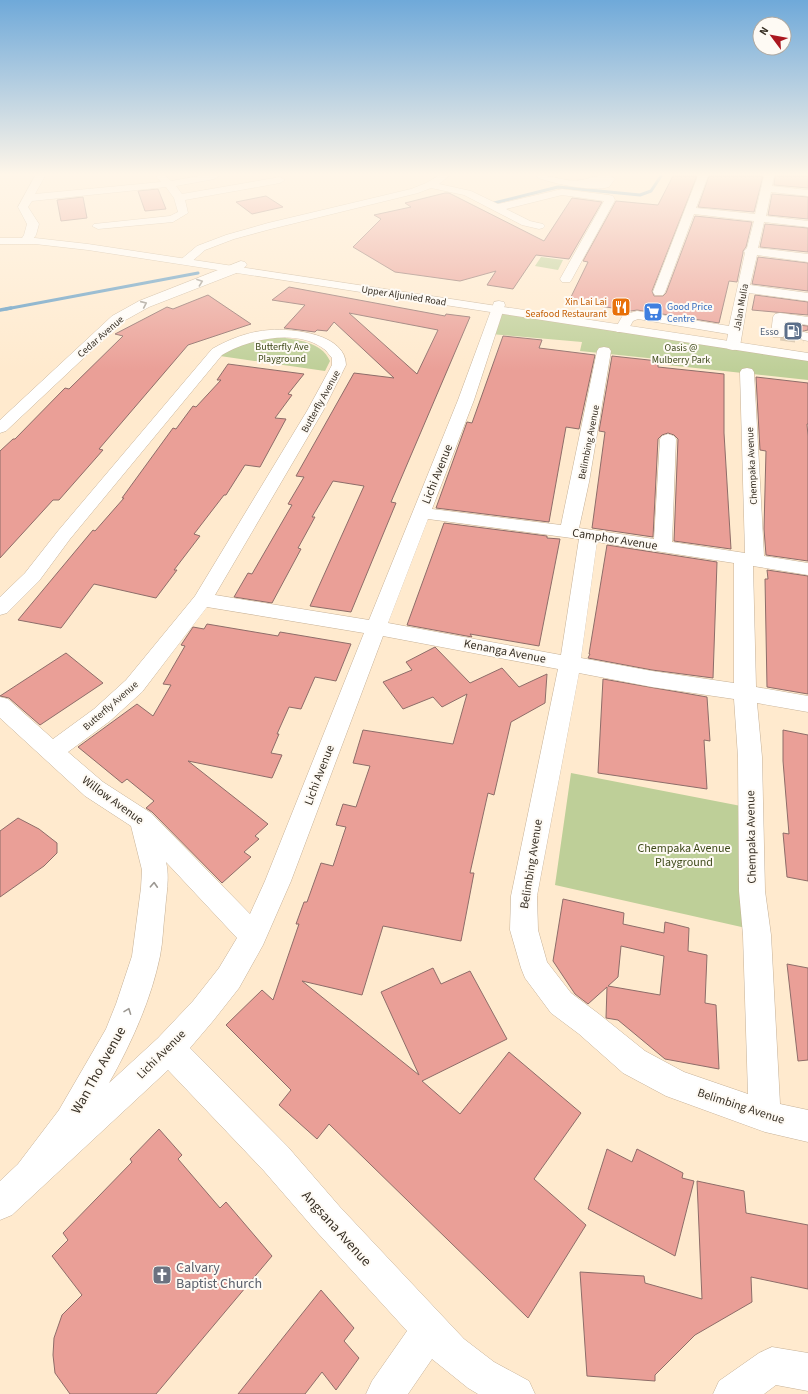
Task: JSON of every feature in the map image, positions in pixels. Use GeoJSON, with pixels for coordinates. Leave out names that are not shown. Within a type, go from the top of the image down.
{"type":"FeatureCollection","features":[{"type":"Feature","properties":{"kind":"street","name":"Upper Aljunied Road"},"geometry":{"type":"LineString","coordinates":[[48,241],[238,267],[623,326],[765,343],[808,350]]}},
{"type":"Feature","properties":{"kind":"street"},"geometry":{"type":"LineString","coordinates":[[187,260],[201,248],[218,241]]}},
{"type":"Feature","properties":{"kind":"street"},"geometry":{"type":"LineString","coordinates":[[566,279],[587,241]]}},
{"type":"Feature","properties":{"kind":"street"},"geometry":{"type":"LineString","coordinates":[[659,292],[678,241]]}},
{"type":"Feature","properties":{"kind":"street","name":"Jalan Mulia"},"geometry":{"type":"LineString","coordinates":[[734,339],[742,288],[753,241]]}},
{"type":"Feature","properties":{"kind":"street"},"geometry":{"type":"LineString","coordinates":[[750,251],[808,258]]}},
{"type":"Feature","properties":{"kind":"street","name":"Cedar Avenue"},"geometry":{"type":"LineString","coordinates":[[0,428],[117,318],[160,297],[238,267]]}},
{"type":"Feature","properties":{"kind":"street"},"geometry":{"type":"LineString","coordinates":[[742,288],[808,297]]}},
{"type":"Feature","properties":{"kind":"street","name":"Lichi Avenue"},"geometry":{"type":"LineString","coordinates":[[30,1176],[169,1049],[203,1011],[229,978],[253,936],[278,881],[422,513],[466,400],[498,307]]}},
{"type":"Feature","properties":{"kind":"street"},"geometry":{"type":"LineString","coordinates":[[765,343],[780,333],[780,317],[808,321]]}},
{"type":"Feature","properties":{"kind":"street","name":"Butterfly Avenue"},"geometry":{"type":"LineString","coordinates":[[0,608],[32,576],[64,535],[217,352],[252,337],[270,334],[297,335],[322,342],[335,351],[339,358],[339,369],[315,412],[202,600],[134,686],[102,715],[53,751]]}},
{"type":"Feature","properties":{"kind":"street","name":"Upper Aljunied Road"},"geometry":{"type":"LineString","coordinates":[[734,339],[808,357]]}},
{"type":"Feature","properties":{"kind":"street","name":"Belimbing Avenue"},"geometry":{"type":"LineString","coordinates":[[569,532],[580,482],[604,351]]}},
{"type":"Feature","properties":{"kind":"street","name":"Chempaka Avenue"},"geometry":{"type":"LineString","coordinates":[[746,372],[749,560],[745,693],[750,757],[752,891],[756,935],[765,1116]]}},
{"type":"Feature","properties":{"kind":"street"},"geometry":{"type":"LineString","coordinates":[[663,546],[668,440]]}},
{"type":"Feature","properties":{"kind":"street","name":"Camphor Avenue"},"geometry":{"type":"LineString","coordinates":[[422,513],[569,532],[808,570]]}},
{"type":"Feature","properties":{"kind":"street","name":"Belimbing Avenue"},"geometry":{"type":"LineString","coordinates":[[589,536],[570,664],[524,896],[524,930],[535,968],[553,994],[562,1003],[634,1062],[677,1085],[765,1116],[808,1126]]}},
{"type":"Feature","properties":{"kind":"street","name":"Kenanga Avenue"},"geometry":{"type":"LineString","coordinates":[[202,600],[376,628],[652,679],[808,704]]}},
{"type":"Feature","properties":{"kind":"street","name":"Willow Avenue"},"geometry":{"type":"LineString","coordinates":[[0,705],[94,789],[142,820],[253,936]]}},
{"type":"Feature","properties":{"kind":"street","name":"Wan Tho Avenue"},"geometry":{"type":"LineString","coordinates":[[0,1203],[30,1176],[70,1121],[117,1039],[142,972],[148,940],[155,870],[142,820]]}},
{"type":"Feature","properties":{"kind":"street","name":"Angsana Avenue"},"geometry":{"type":"LineString","coordinates":[[169,1049],[276,1159],[328,1219],[451,1352],[481,1375],[516,1394]]}},
{"type":"Feature","properties":{"kind":"street"},"geometry":{"type":"LineString","coordinates":[[385,1394],[431,1329]]}},
{"type":"Feature","properties":{"kind":"street"},"geometry":{"type":"LineString","coordinates":[[732,1394],[772,1366],[808,1372]]}},
{"type":"Feature","properties":{"kind":"green space"},"geometry":{"type":"Polygon","coordinates":[[[541,257],[563,260],[558,270],[535,266],[541,257]]]}},
{"type":"Feature","properties":{"kind":"green space","name":"Oasis @ Mulberry Park"},"geometry":{"type":"Polygon","coordinates":[[[499,312],[808,358],[808,380],[667,365],[667,360],[580,351],[582,342],[491,334],[499,312]]]}},
{"type":"Feature","properties":{"kind":"green space","name":"Butterfly Ave Playground"},"geometry":{"type":"Polygon","coordinates":[[[278,337],[308,343],[321,349],[330,361],[325,371],[220,356],[226,351],[240,345],[278,337]]]}},
{"type":"Feature","properties":{"kind":"green space","name":"Chempaka Avenue Playground"},"geometry":{"type":"Polygon","coordinates":[[[571,773],[741,806],[746,928],[555,885],[571,773]]]}},
{"type":"Feature","properties":{"kind":"building"},"geometry":{"type":"Polygon","coordinates":[[[359,241],[579,241],[569,259],[536,255],[513,289],[487,285],[496,271],[460,281],[395,272],[353,247],[359,241]]]}},
{"type":"Feature","properties":{"kind":"building"},"geometry":{"type":"Polygon","coordinates":[[[594,241],[672,241],[652,291],[654,296],[663,296],[666,293],[686,241],[747,241],[743,251],[737,282],[729,281],[719,323],[569,301],[588,262],[583,261],[594,241]]]}},
{"type":"Feature","properties":{"kind":"building"},"geometry":{"type":"Polygon","coordinates":[[[761,241],[808,241],[808,252],[760,247],[761,241]]]}},
{"type":"Feature","properties":{"kind":"building"},"geometry":{"type":"Polygon","coordinates":[[[758,257],[808,263],[808,291],[752,284],[758,257]]]}},
{"type":"Feature","properties":{"kind":"building"},"geometry":{"type":"Polygon","coordinates":[[[289,287],[445,316],[446,314],[470,317],[391,502],[396,503],[351,612],[310,606],[364,486],[333,481],[312,517],[315,517],[298,548],[301,549],[272,603],[234,597],[248,573],[252,574],[292,505],[288,504],[304,477],[296,476],[354,373],[394,378],[334,322],[327,331],[317,330],[315,332],[284,328],[305,305],[272,300],[289,287]],[[349,313],[417,374],[438,330],[349,313]]]}},
{"type":"Feature","properties":{"kind":"building"},"geometry":{"type":"Polygon","coordinates":[[[208,295],[251,324],[188,345],[99,449],[103,450],[59,500],[53,500],[0,558],[0,451],[13,439],[15,439],[65,388],[69,389],[123,336],[115,334],[167,307],[173,309],[208,295]]]}},
{"type":"Feature","properties":{"kind":"building"},"geometry":{"type":"Polygon","coordinates":[[[755,295],[808,302],[808,315],[752,310],[755,295]]]}},
{"type":"Feature","properties":{"kind":"building"},"geometry":{"type":"Polygon","coordinates":[[[787,324],[808,326],[808,330],[799,332],[796,337],[786,336],[787,324]]]}},
{"type":"Feature","properties":{"kind":"building"},"geometry":{"type":"Polygon","coordinates":[[[503,336],[542,340],[539,348],[595,355],[579,429],[566,427],[549,522],[436,508],[467,422],[472,423],[503,336]]]}},
{"type":"Feature","properties":{"kind":"building"},"geometry":{"type":"Polygon","coordinates":[[[612,356],[658,361],[658,367],[724,374],[724,433],[731,549],[674,541],[678,439],[674,435],[668,433],[662,435],[658,439],[653,537],[592,528],[605,432],[599,431],[612,356]]]}},
{"type":"Feature","properties":{"kind":"building"},"geometry":{"type":"Polygon","coordinates":[[[228,364],[304,374],[288,394],[292,395],[275,418],[286,419],[260,467],[245,465],[226,495],[224,495],[194,534],[200,536],[174,570],[177,570],[156,598],[94,584],[61,628],[18,620],[93,530],[95,531],[124,498],[122,498],[173,428],[176,429],[193,406],[196,407],[221,380],[217,380],[228,364]]]}},
{"type":"Feature","properties":{"kind":"building"},"geometry":{"type":"Polygon","coordinates":[[[756,377],[808,383],[808,561],[766,555],[764,529],[766,451],[760,450],[756,377]]]}},
{"type":"Feature","properties":{"kind":"building"},"geometry":{"type":"Polygon","coordinates":[[[444,523],[560,539],[539,646],[470,634],[472,637],[407,625],[444,523]]]}},
{"type":"Feature","properties":{"kind":"building"},"geometry":{"type":"Polygon","coordinates":[[[607,545],[717,562],[713,678],[652,670],[588,658],[590,654],[607,545]]]}},
{"type":"Feature","properties":{"kind":"building"},"geometry":{"type":"Polygon","coordinates":[[[767,570],[808,576],[808,694],[767,687],[765,579],[768,579],[767,570]]]}},
{"type":"Feature","properties":{"kind":"building"},"geometry":{"type":"Polygon","coordinates":[[[207,624],[278,636],[280,632],[351,644],[336,681],[315,677],[301,709],[289,707],[277,734],[279,734],[271,753],[282,755],[272,778],[188,761],[268,824],[255,836],[259,839],[244,852],[251,857],[222,883],[152,812],[146,808],[154,801],[127,779],[122,783],[78,747],[137,704],[153,716],[171,685],[163,684],[185,646],[181,645],[193,627],[204,629],[207,624]]]}},
{"type":"Feature","properties":{"kind":"building"},"geometry":{"type":"Polygon","coordinates":[[[435,647],[470,683],[502,668],[519,687],[547,674],[545,703],[511,722],[494,795],[488,793],[470,873],[474,873],[461,941],[383,926],[362,995],[302,981],[419,1075],[381,992],[433,968],[441,984],[470,971],[507,1039],[422,1081],[460,1114],[509,1052],[581,1113],[534,1179],[586,1225],[528,1318],[329,1124],[317,1139],[279,1105],[291,1090],[226,1025],[262,990],[273,1000],[299,924],[296,924],[304,902],[307,902],[321,863],[333,866],[346,827],[336,825],[343,804],[356,807],[370,766],[353,763],[363,730],[453,744],[467,694],[442,707],[433,697],[403,709],[383,682],[412,670],[406,662],[435,647]]]}},
{"type":"Feature","properties":{"kind":"building"},"geometry":{"type":"Polygon","coordinates":[[[66,653],[103,683],[40,725],[9,698],[0,696],[66,653]]]}},
{"type":"Feature","properties":{"kind":"building"},"geometry":{"type":"Polygon","coordinates":[[[603,679],[707,697],[710,741],[704,740],[707,789],[598,773],[603,679]]]}},
{"type":"Feature","properties":{"kind":"building"},"geometry":{"type":"Polygon","coordinates":[[[783,730],[808,735],[808,881],[787,877],[783,833],[789,834],[783,761],[783,730]]]}},
{"type":"Feature","properties":{"kind":"building"},"geometry":{"type":"Polygon","coordinates":[[[18,818],[39,829],[57,843],[57,853],[44,866],[0,897],[0,831],[18,818]]]}},
{"type":"Feature","properties":{"kind":"building"},"geometry":{"type":"Polygon","coordinates":[[[563,899],[624,913],[623,924],[664,933],[665,922],[689,928],[688,951],[707,955],[705,1003],[716,1005],[719,1069],[665,1059],[618,1020],[606,1018],[607,987],[588,1004],[575,994],[553,961],[563,899]],[[621,946],[618,977],[608,986],[660,995],[664,956],[621,946]]]}},
{"type":"Feature","properties":{"kind":"building"},"geometry":{"type":"Polygon","coordinates":[[[787,964],[808,968],[808,1060],[798,1061],[787,964]]]}},
{"type":"Feature","properties":{"kind":"building","name":"Calvary Baptist Church"},"geometry":{"type":"Polygon","coordinates":[[[159,1129],[182,1155],[178,1159],[220,1208],[226,1202],[272,1256],[156,1394],[70,1394],[55,1373],[53,1355],[54,1338],[62,1315],[82,1295],[52,1256],[68,1240],[63,1233],[132,1162],[130,1159],[159,1129]]]}},
{"type":"Feature","properties":{"kind":"building"},"geometry":{"type":"Polygon","coordinates":[[[607,1149],[632,1162],[637,1149],[683,1173],[682,1178],[694,1181],[675,1256],[588,1209],[607,1149]]]}},
{"type":"Feature","properties":{"kind":"building"},"geometry":{"type":"Polygon","coordinates":[[[697,1181],[744,1191],[746,1213],[808,1225],[808,1289],[751,1277],[752,1302],[695,1335],[655,1375],[655,1381],[587,1376],[580,1272],[644,1276],[645,1283],[702,1299],[697,1181]]]}},
{"type":"Feature","properties":{"kind":"building"},"geometry":{"type":"Polygon","coordinates":[[[321,1290],[354,1328],[344,1341],[359,1358],[336,1390],[322,1372],[305,1394],[238,1394],[321,1290]]]}},
{"type":"Feature","properties":{"kind":"waterway"},"geometry":{"type":"LineString","coordinates":[[6,309],[198,273]]}},
{"type":"Feature","properties":{"kind":"waterway"},"geometry":{"type":"LineString","coordinates":[[0,310],[11,308]]}},
{"type":"Feature","properties":{"kind":"tunnel"},"geometry":{"type":"LineString","coordinates":[[781,333],[804,336]]}},
{"type":"Feature","properties":{"kind":"place","name":"Xin Lai Lai Seafood Restaurant"},"geometry":{"type":"Point","coordinates":[621,307]}},
{"type":"Feature","properties":{"kind":"place","name":"Good Price Centre"},"geometry":{"type":"Point","coordinates":[653,312]}},
{"type":"Feature","properties":{"kind":"place","name":"Esso"},"geometry":{"type":"Point","coordinates":[793,331]}},
{"type":"Feature","properties":{"kind":"place","name":"Calvary Baptist Church"},"geometry":{"type":"Point","coordinates":[162,1275]}}]}
